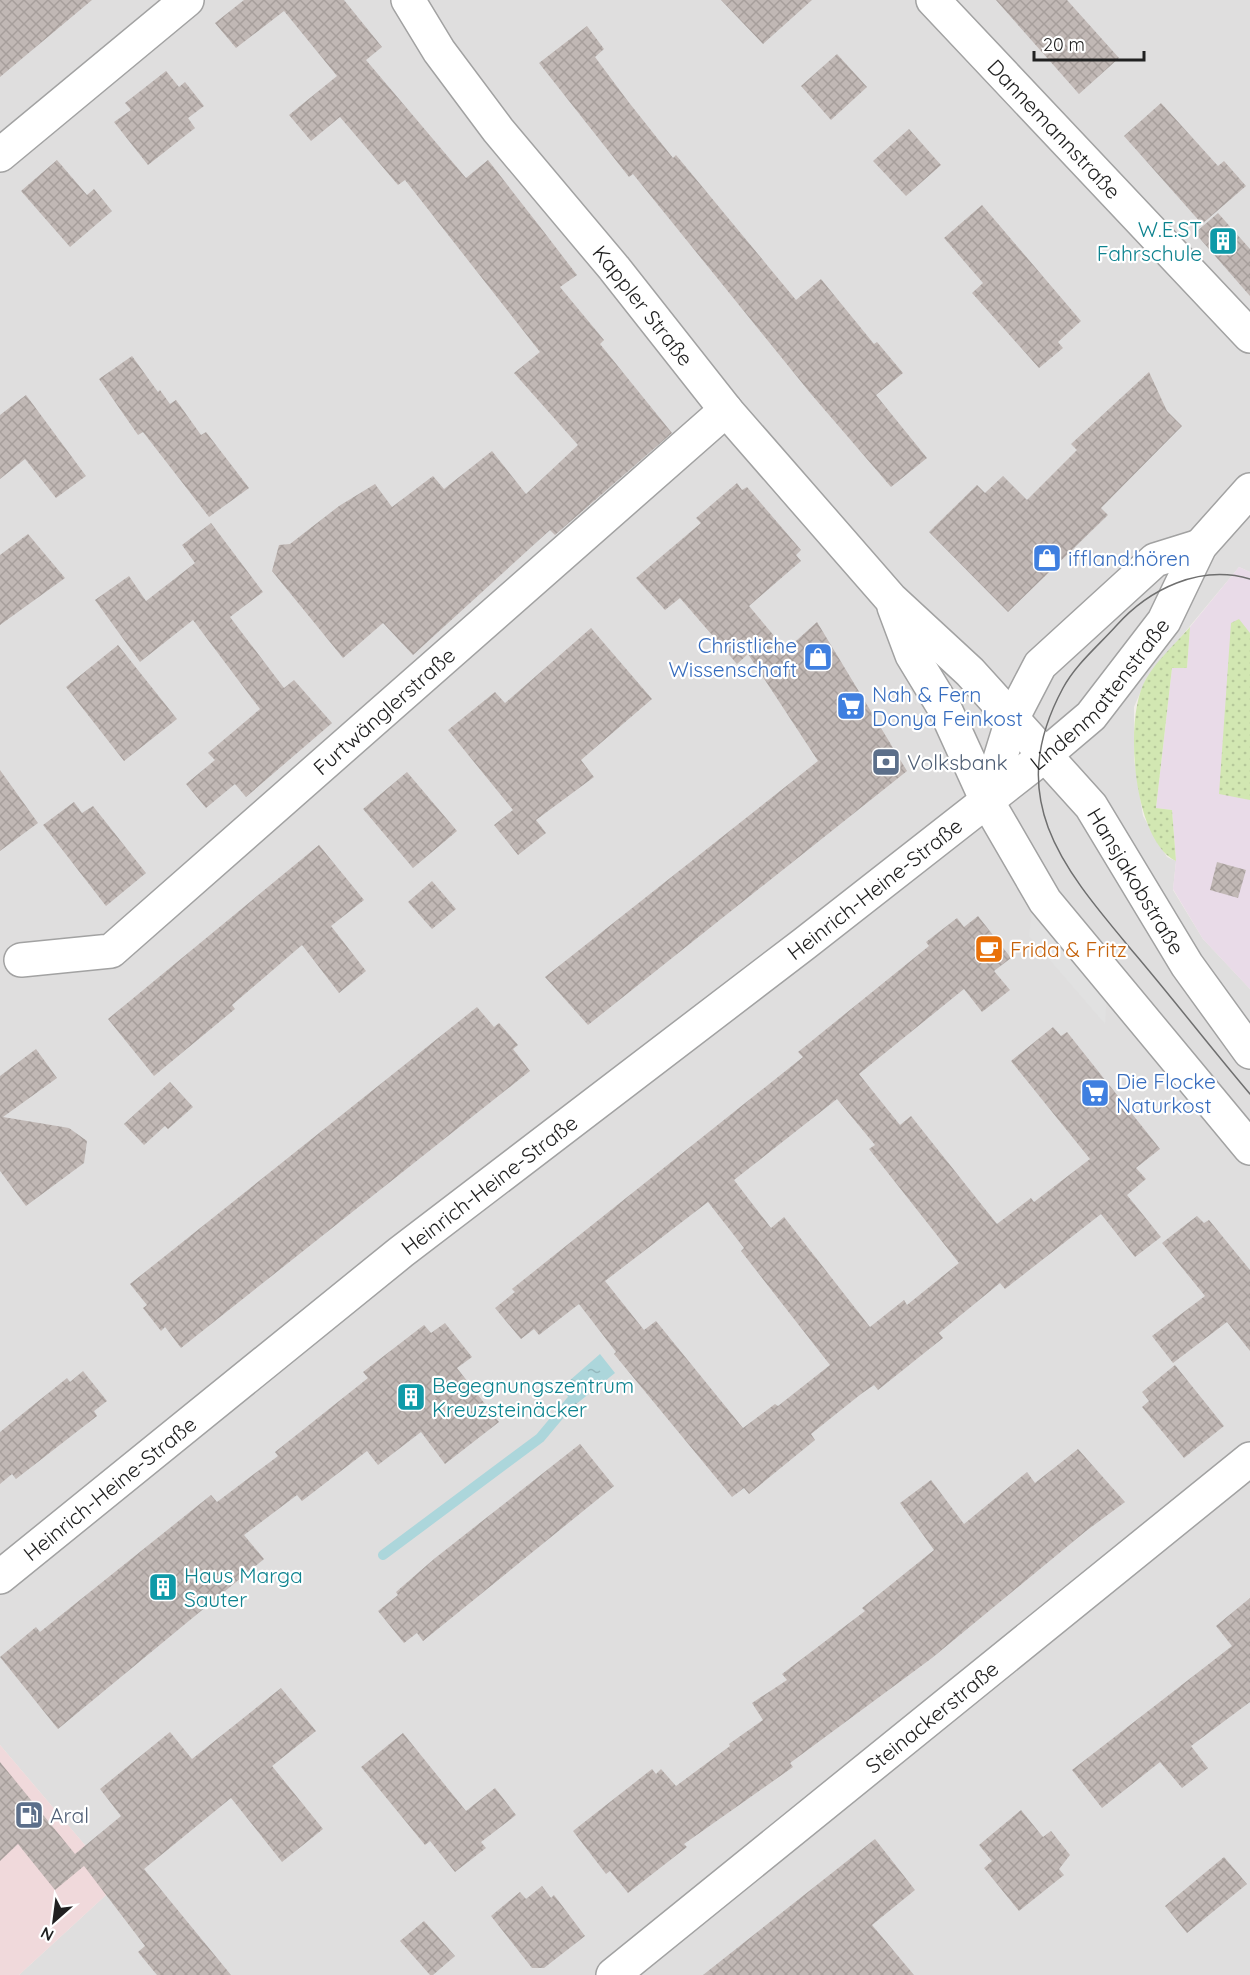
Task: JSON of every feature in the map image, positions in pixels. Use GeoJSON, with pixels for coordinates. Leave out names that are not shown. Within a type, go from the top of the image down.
{"type":"FeatureCollection","features":[{"type":"Feature","properties":{"kind":"street"},"geometry":{"type":"LineString","coordinates":[[0,155],[187,0]]}},
{"type":"Feature","properties":{"kind":"street","name":"Kappler Straße"},"geometry":{"type":"LineString","coordinates":[[408,0],[439,51],[498,130],[615,268],[726,410],[891,599],[970,672],[1013,717]]}},
{"type":"Feature","properties":{"kind":"street","name":"Dannemannstraße"},"geometry":{"type":"LineString","coordinates":[[933,0],[1250,336]]}},
{"type":"Feature","properties":{"kind":"street","name":"Furtwänglerstraße"},"geometry":{"type":"LineString","coordinates":[[21,960],[111,951],[726,410]]}},
{"type":"Feature","properties":{"kind":"street","name":"Lindenmattenstraße"},"geometry":{"type":"LineString","coordinates":[[987,801],[1091,716],[1164,621],[1200,546],[1250,491]]}},
{"type":"Feature","properties":{"kind":"street","name":"Lindenmattenstraße"},"geometry":{"type":"LineString","coordinates":[[987,801],[1013,717],[1040,665],[1155,560],[1200,546]]}},
{"type":"Feature","properties":{"kind":"street","name":"Kappler Straße"},"geometry":{"type":"LineString","coordinates":[[891,599],[912,655],[946,711],[987,801]]}},
{"type":"Feature","properties":{"kind":"street","name":"Hansjakobstraße"},"geometry":{"type":"LineString","coordinates":[[1013,717],[1091,806],[1187,965],[1250,1052]]}},
{"type":"Feature","properties":{"kind":"street"},"geometry":{"type":"LineString","coordinates":[[987,801],[1045,901],[1244,1130]]}},
{"type":"Feature","properties":{"kind":"street","name":"Heinrich-Heine-Straße"},"geometry":{"type":"LineString","coordinates":[[0,1577],[402,1252],[987,801]]}},
{"type":"Feature","properties":{"kind":"street","name":"Steinackerstraße"},"geometry":{"type":"LineString","coordinates":[[613,1975],[1250,1459]]}},
{"type":"Feature","properties":{"kind":"shaded area"},"geometry":{"type":"Polygon","coordinates":[[[0,0],[1250,0],[1250,572],[1239,567],[1146,679],[1134,707],[1134,760],[1143,816],[1167,857],[1176,861],[1173,890],[1203,939],[1250,989],[1250,1975],[19,1975],[118,1884],[0,1745],[0,0]]]}},
{"type":"Feature","properties":{"kind":"shaded area"},"geometry":{"type":"Polygon","coordinates":[[[1239,567],[1250,572],[1250,989],[1203,939],[1173,889],[1176,861],[1172,810],[1156,808],[1172,668],[1187,668],[1190,627],[1239,567]]]}},
{"type":"Feature","properties":{"kind":"shaded area"},"geometry":{"type":"Polygon","coordinates":[[[1033,903],[1107,994],[1105,1024],[1029,936],[1033,903]]]}},
{"type":"Feature","properties":{"kind":"shaded area","name":"Aral"},"geometry":{"type":"Polygon","coordinates":[[[0,1745],[118,1884],[19,1975],[0,1975],[0,1745]]]}},
{"type":"Feature","properties":{"kind":"green space"},"geometry":{"type":"Polygon","coordinates":[[[1239,619],[1250,633],[1250,800],[1219,794],[1231,623],[1239,619]]]}},
{"type":"Feature","properties":{"kind":"green space"},"geometry":{"type":"Polygon","coordinates":[[[1190,627],[1187,668],[1172,668],[1156,808],[1172,810],[1176,861],[1161,849],[1150,829],[1142,805],[1136,777],[1135,721],[1139,697],[1150,672],[1190,627]]]}},
{"type":"Feature","properties":{"kind":"water"},"geometry":{"type":"Polygon","coordinates":[[[600,1354],[615,1373],[575,1405],[561,1388],[600,1354]]]}},
{"type":"Feature","properties":{"kind":"building"},"geometry":{"type":"Polygon","coordinates":[[[0,0],[92,0],[0,77],[0,0]]]}},
{"type":"Feature","properties":{"kind":"building"},"geometry":{"type":"Polygon","coordinates":[[[244,0],[344,0],[382,47],[366,60],[466,178],[488,160],[577,275],[560,287],[604,340],[600,344],[672,433],[555,535],[550,530],[413,655],[383,623],[343,658],[272,571],[279,545],[290,544],[339,506],[375,484],[392,507],[433,476],[444,489],[492,451],[526,494],[578,445],[514,373],[540,352],[405,180],[398,185],[340,117],[311,141],[289,115],[337,76],[284,11],[236,48],[215,23],[244,0]]]}},
{"type":"Feature","properties":{"kind":"building"},"geometry":{"type":"Polygon","coordinates":[[[721,0],[812,0],[763,44],[721,0]]]}},
{"type":"Feature","properties":{"kind":"building"},"geometry":{"type":"Polygon","coordinates":[[[996,0],[1067,0],[1119,58],[1079,94],[996,0]]]}},
{"type":"Feature","properties":{"kind":"building"},"geometry":{"type":"Polygon","coordinates":[[[587,26],[604,49],[595,57],[627,100],[673,158],[676,155],[796,300],[821,279],[874,344],[877,342],[903,373],[876,395],[927,458],[891,487],[811,394],[633,174],[629,177],[539,63],[587,26]]]}},
{"type":"Feature","properties":{"kind":"building"},"geometry":{"type":"Polygon","coordinates":[[[837,54],[867,87],[831,120],[801,86],[837,54]]]}},
{"type":"Feature","properties":{"kind":"building"},"geometry":{"type":"Polygon","coordinates":[[[166,71],[179,87],[185,82],[204,106],[188,118],[195,128],[148,165],[114,122],[131,110],[125,103],[166,71]]]}},
{"type":"Feature","properties":{"kind":"building"},"geometry":{"type":"Polygon","coordinates":[[[1161,103],[1218,166],[1224,161],[1246,186],[1202,224],[1124,136],[1161,103]]]}},
{"type":"Feature","properties":{"kind":"building"},"geometry":{"type":"Polygon","coordinates":[[[909,129],[941,165],[906,196],[873,161],[909,129]]]}},
{"type":"Feature","properties":{"kind":"building"},"geometry":{"type":"Polygon","coordinates":[[[57,160],[87,195],[94,189],[112,211],[70,247],[21,191],[57,160]]]}},
{"type":"Feature","properties":{"kind":"building"},"geometry":{"type":"Polygon","coordinates":[[[982,205],[1081,321],[1058,342],[1063,348],[1039,368],[972,293],[983,283],[944,238],[982,205]]]}},
{"type":"Feature","properties":{"kind":"building","name":"W.E.ST Fahrschule"},"geometry":{"type":"Polygon","coordinates":[[[1218,213],[1250,249],[1250,296],[1195,233],[1218,213]]]}},
{"type":"Feature","properties":{"kind":"building"},"geometry":{"type":"Polygon","coordinates":[[[132,356],[158,392],[160,390],[170,404],[176,400],[201,435],[206,432],[249,488],[209,517],[143,432],[138,435],[99,379],[132,356]]]}},
{"type":"Feature","properties":{"kind":"building"},"geometry":{"type":"Polygon","coordinates":[[[1149,372],[1167,411],[1182,426],[1101,508],[1108,515],[1008,612],[929,532],[977,485],[985,493],[1003,476],[1027,500],[1077,450],[1071,444],[1149,372]]]}},
{"type":"Feature","properties":{"kind":"building"},"geometry":{"type":"Polygon","coordinates":[[[26,395],[86,476],[56,498],[25,459],[0,479],[0,415],[26,395]]]}},
{"type":"Feature","properties":{"kind":"building"},"geometry":{"type":"Polygon","coordinates":[[[737,483],[742,490],[747,487],[801,550],[796,555],[801,561],[749,606],[786,650],[817,622],[907,771],[588,1025],[545,977],[818,761],[748,654],[737,664],[680,598],[665,610],[636,578],[701,523],[696,518],[737,483]]]}},
{"type":"Feature","properties":{"kind":"building"},"geometry":{"type":"Polygon","coordinates":[[[211,523],[263,592],[230,617],[284,688],[294,680],[332,723],[246,797],[235,784],[206,808],[186,784],[215,760],[208,753],[260,709],[193,620],[140,662],[95,600],[129,576],[146,601],[195,563],[182,545],[211,523]]]}},
{"type":"Feature","properties":{"kind":"building"},"geometry":{"type":"Polygon","coordinates":[[[28,534],[65,578],[0,625],[0,555],[28,534]]]}},
{"type":"Feature","properties":{"kind":"building"},"geometry":{"type":"Polygon","coordinates":[[[591,628],[652,699],[581,760],[594,777],[536,820],[546,833],[518,855],[494,825],[513,810],[448,730],[495,692],[505,703],[591,628]]]}},
{"type":"Feature","properties":{"kind":"building"},"geometry":{"type":"Polygon","coordinates":[[[118,645],[177,719],[124,761],[66,687],[118,645]]]}},
{"type":"Feature","properties":{"kind":"building"},"geometry":{"type":"Polygon","coordinates":[[[0,770],[38,823],[0,851],[0,770]]]}},
{"type":"Feature","properties":{"kind":"building"},"geometry":{"type":"Polygon","coordinates":[[[407,772],[457,831],[413,868],[363,809],[407,772]]]}},
{"type":"Feature","properties":{"kind":"building"},"geometry":{"type":"Polygon","coordinates":[[[74,802],[82,813],[93,806],[146,873],[106,906],[43,825],[74,802]]]}},
{"type":"Feature","properties":{"kind":"building"},"geometry":{"type":"Polygon","coordinates":[[[319,845],[364,900],[331,926],[366,971],[339,993],[302,945],[232,1005],[235,1009],[154,1076],[108,1019],[319,845]]]}},
{"type":"Feature","properties":{"kind":"building"},"geometry":{"type":"Polygon","coordinates":[[[1217,862],[1246,870],[1238,898],[1210,890],[1217,862]]]}},
{"type":"Feature","properties":{"kind":"building"},"geometry":{"type":"Polygon","coordinates":[[[432,881],[456,909],[432,929],[408,902],[432,881]]]}},
{"type":"Feature","properties":{"kind":"building"},"geometry":{"type":"Polygon","coordinates":[[[978,916],[1011,958],[994,971],[1010,990],[982,1012],[964,989],[859,1074],[900,1125],[911,1116],[997,1224],[1031,1198],[1034,1202],[1090,1159],[1011,1061],[1053,1027],[1061,1036],[1067,1032],[1160,1149],[1136,1168],[1146,1179],[1127,1195],[1161,1237],[1135,1257],[1101,1214],[1005,1289],[1000,1283],[939,1333],[943,1338],[878,1390],[874,1385],[811,1434],[815,1440],[749,1494],[744,1488],[732,1497],[614,1354],[616,1352],[579,1304],[539,1335],[534,1329],[521,1339],[495,1308],[515,1292],[512,1289],[803,1057],[798,1052],[929,946],[926,942],[957,918],[964,927],[978,916]],[[837,1099],[734,1180],[771,1228],[784,1217],[870,1327],[904,1300],[907,1305],[959,1263],[869,1149],[875,1145],[837,1099]],[[708,1202],[605,1281],[644,1330],[656,1321],[743,1428],[775,1404],[778,1406],[830,1365],[741,1251],[744,1248],[708,1202]]]}},
{"type":"Feature","properties":{"kind":"building"},"geometry":{"type":"Polygon","coordinates":[[[477,1007],[494,1027],[499,1023],[518,1045],[513,1049],[530,1071],[181,1348],[165,1327],[161,1331],[143,1308],[147,1305],[130,1284],[477,1007]]]}},
{"type":"Feature","properties":{"kind":"building"},"geometry":{"type":"Polygon","coordinates":[[[36,1049],[57,1078],[3,1117],[69,1128],[87,1141],[84,1163],[26,1206],[0,1171],[0,1076],[36,1049]]]}},
{"type":"Feature","properties":{"kind":"building"},"geometry":{"type":"Polygon","coordinates":[[[170,1082],[193,1107],[168,1129],[165,1126],[144,1145],[124,1124],[170,1082]]]}},
{"type":"Feature","properties":{"kind":"building"},"geometry":{"type":"Polygon","coordinates":[[[1197,1216],[1204,1223],[1209,1220],[1250,1270],[1250,1351],[1227,1322],[1173,1363],[1152,1336],[1205,1296],[1162,1243],[1197,1216]]]}},
{"type":"Feature","properties":{"kind":"building"},"geometry":{"type":"Polygon","coordinates":[[[445,1323],[472,1357],[457,1368],[499,1422],[445,1464],[421,1432],[378,1465],[367,1451],[302,1501],[297,1495],[244,1535],[264,1559],[58,1729],[0,1657],[36,1627],[40,1632],[211,1495],[217,1502],[278,1456],[275,1452],[368,1378],[363,1372],[424,1325],[431,1333],[445,1323]]]}},
{"type":"Feature","properties":{"kind":"building"},"geometry":{"type":"Polygon","coordinates":[[[1175,1365],[1224,1426],[1184,1458],[1142,1407],[1149,1401],[1142,1392],[1175,1365]]]}},
{"type":"Feature","properties":{"kind":"building"},"geometry":{"type":"Polygon","coordinates":[[[83,1371],[107,1401],[94,1411],[97,1416],[16,1479],[12,1474],[0,1484],[0,1432],[67,1378],[70,1382],[83,1371]]]}},
{"type":"Feature","properties":{"kind":"building"},"geometry":{"type":"Polygon","coordinates":[[[580,1444],[614,1486],[423,1641],[417,1633],[404,1643],[378,1611],[398,1595],[396,1592],[434,1559],[580,1444]]]}},
{"type":"Feature","properties":{"kind":"building"},"geometry":{"type":"Polygon","coordinates":[[[1078,1449],[1125,1502],[1086,1531],[932,1658],[790,1763],[793,1767],[684,1844],[687,1847],[628,1893],[610,1871],[606,1874],[573,1831],[652,1769],[656,1774],[661,1769],[676,1786],[730,1746],[729,1744],[763,1720],[752,1703],[787,1680],[782,1674],[865,1611],[862,1608],[934,1550],[900,1503],[931,1480],[964,1524],[1027,1472],[1035,1483],[1078,1449]]]}},
{"type":"Feature","properties":{"kind":"building"},"geometry":{"type":"Polygon","coordinates":[[[1250,1598],[1250,1702],[1191,1746],[1208,1768],[1182,1788],[1160,1762],[1102,1808],[1072,1770],[1232,1646],[1216,1626],[1250,1598]]]}},
{"type":"Feature","properties":{"kind":"building"},"geometry":{"type":"Polygon","coordinates":[[[281,1688],[316,1731],[272,1766],[323,1829],[282,1862],[231,1798],[144,1869],[231,1975],[157,1975],[138,1952],[145,1946],[84,1866],[55,1890],[18,1844],[0,1861],[0,1762],[75,1854],[121,1816],[100,1789],[170,1732],[192,1759],[281,1688]]]}},
{"type":"Feature","properties":{"kind":"building"},"geometry":{"type":"Polygon","coordinates":[[[403,1733],[466,1811],[495,1788],[516,1815],[481,1842],[486,1848],[455,1872],[430,1841],[425,1845],[361,1767],[403,1733]]]}},
{"type":"Feature","properties":{"kind":"building"},"geometry":{"type":"Polygon","coordinates":[[[1021,1810],[1043,1837],[1051,1831],[1070,1855],[1059,1869],[1064,1875],[1019,1911],[984,1868],[992,1861],[979,1845],[1021,1810]]]}},
{"type":"Feature","properties":{"kind":"building"},"geometry":{"type":"Polygon","coordinates":[[[875,1839],[915,1890],[872,1925],[914,1975],[703,1975],[875,1839]]]}},
{"type":"Feature","properties":{"kind":"building"},"geometry":{"type":"Polygon","coordinates":[[[1224,1857],[1247,1884],[1187,1933],[1165,1906],[1224,1857]]]}},
{"type":"Feature","properties":{"kind":"building"},"geometry":{"type":"Polygon","coordinates":[[[542,1886],[551,1898],[554,1895],[585,1936],[544,1968],[532,1968],[491,1916],[520,1892],[526,1899],[542,1886]]]}},
{"type":"Feature","properties":{"kind":"building"},"geometry":{"type":"Polygon","coordinates":[[[424,1921],[455,1956],[433,1975],[430,1975],[400,1941],[424,1921]]]}},
{"type":"Feature","properties":{"kind":"waterway"},"geometry":{"type":"LineString","coordinates":[[383,1555],[540,1438],[571,1401]]}},
{"type":"Feature","properties":{"kind":"tram line"},"geometry":{"type":"LineString","coordinates":[[1250,579],[1231,575],[1194,578],[1160,591],[1129,613],[1068,679],[1046,728],[1039,765],[1041,800],[1050,832],[1065,863],[1109,923],[1250,1094]]}},
{"type":"Feature","properties":{"kind":"place","name":"W.E.ST Fahrschule"},"geometry":{"type":"Point","coordinates":[1223,241]}},
{"type":"Feature","properties":{"kind":"place","name":"iffland.hören"},"geometry":{"type":"Point","coordinates":[1047,558]}},
{"type":"Feature","properties":{"kind":"place","name":"Christliche Wissenschaft"},"geometry":{"type":"Point","coordinates":[818,657]}},
{"type":"Feature","properties":{"kind":"place","name":"Nah & Fern Donya Feinkost"},"geometry":{"type":"Point","coordinates":[851,706]}},
{"type":"Feature","properties":{"kind":"place","name":"Volksbank"},"geometry":{"type":"Point","coordinates":[886,762]}},
{"type":"Feature","properties":{"kind":"place","name":"Frida & Fritz"},"geometry":{"type":"Point","coordinates":[989,949]}},
{"type":"Feature","properties":{"kind":"place","name":"Die Flocke Naturkost"},"geometry":{"type":"Point","coordinates":[1095,1093]}},
{"type":"Feature","properties":{"kind":"place","name":"Begegnungszentrum Kreuzsteinäcker"},"geometry":{"type":"Point","coordinates":[411,1397]}},
{"type":"Feature","properties":{"kind":"place","name":"Haus Marga Sauter"},"geometry":{"type":"Point","coordinates":[163,1587]}},
{"type":"Feature","properties":{"kind":"place","name":"Aral"},"geometry":{"type":"Point","coordinates":[29,1815]}}]}
